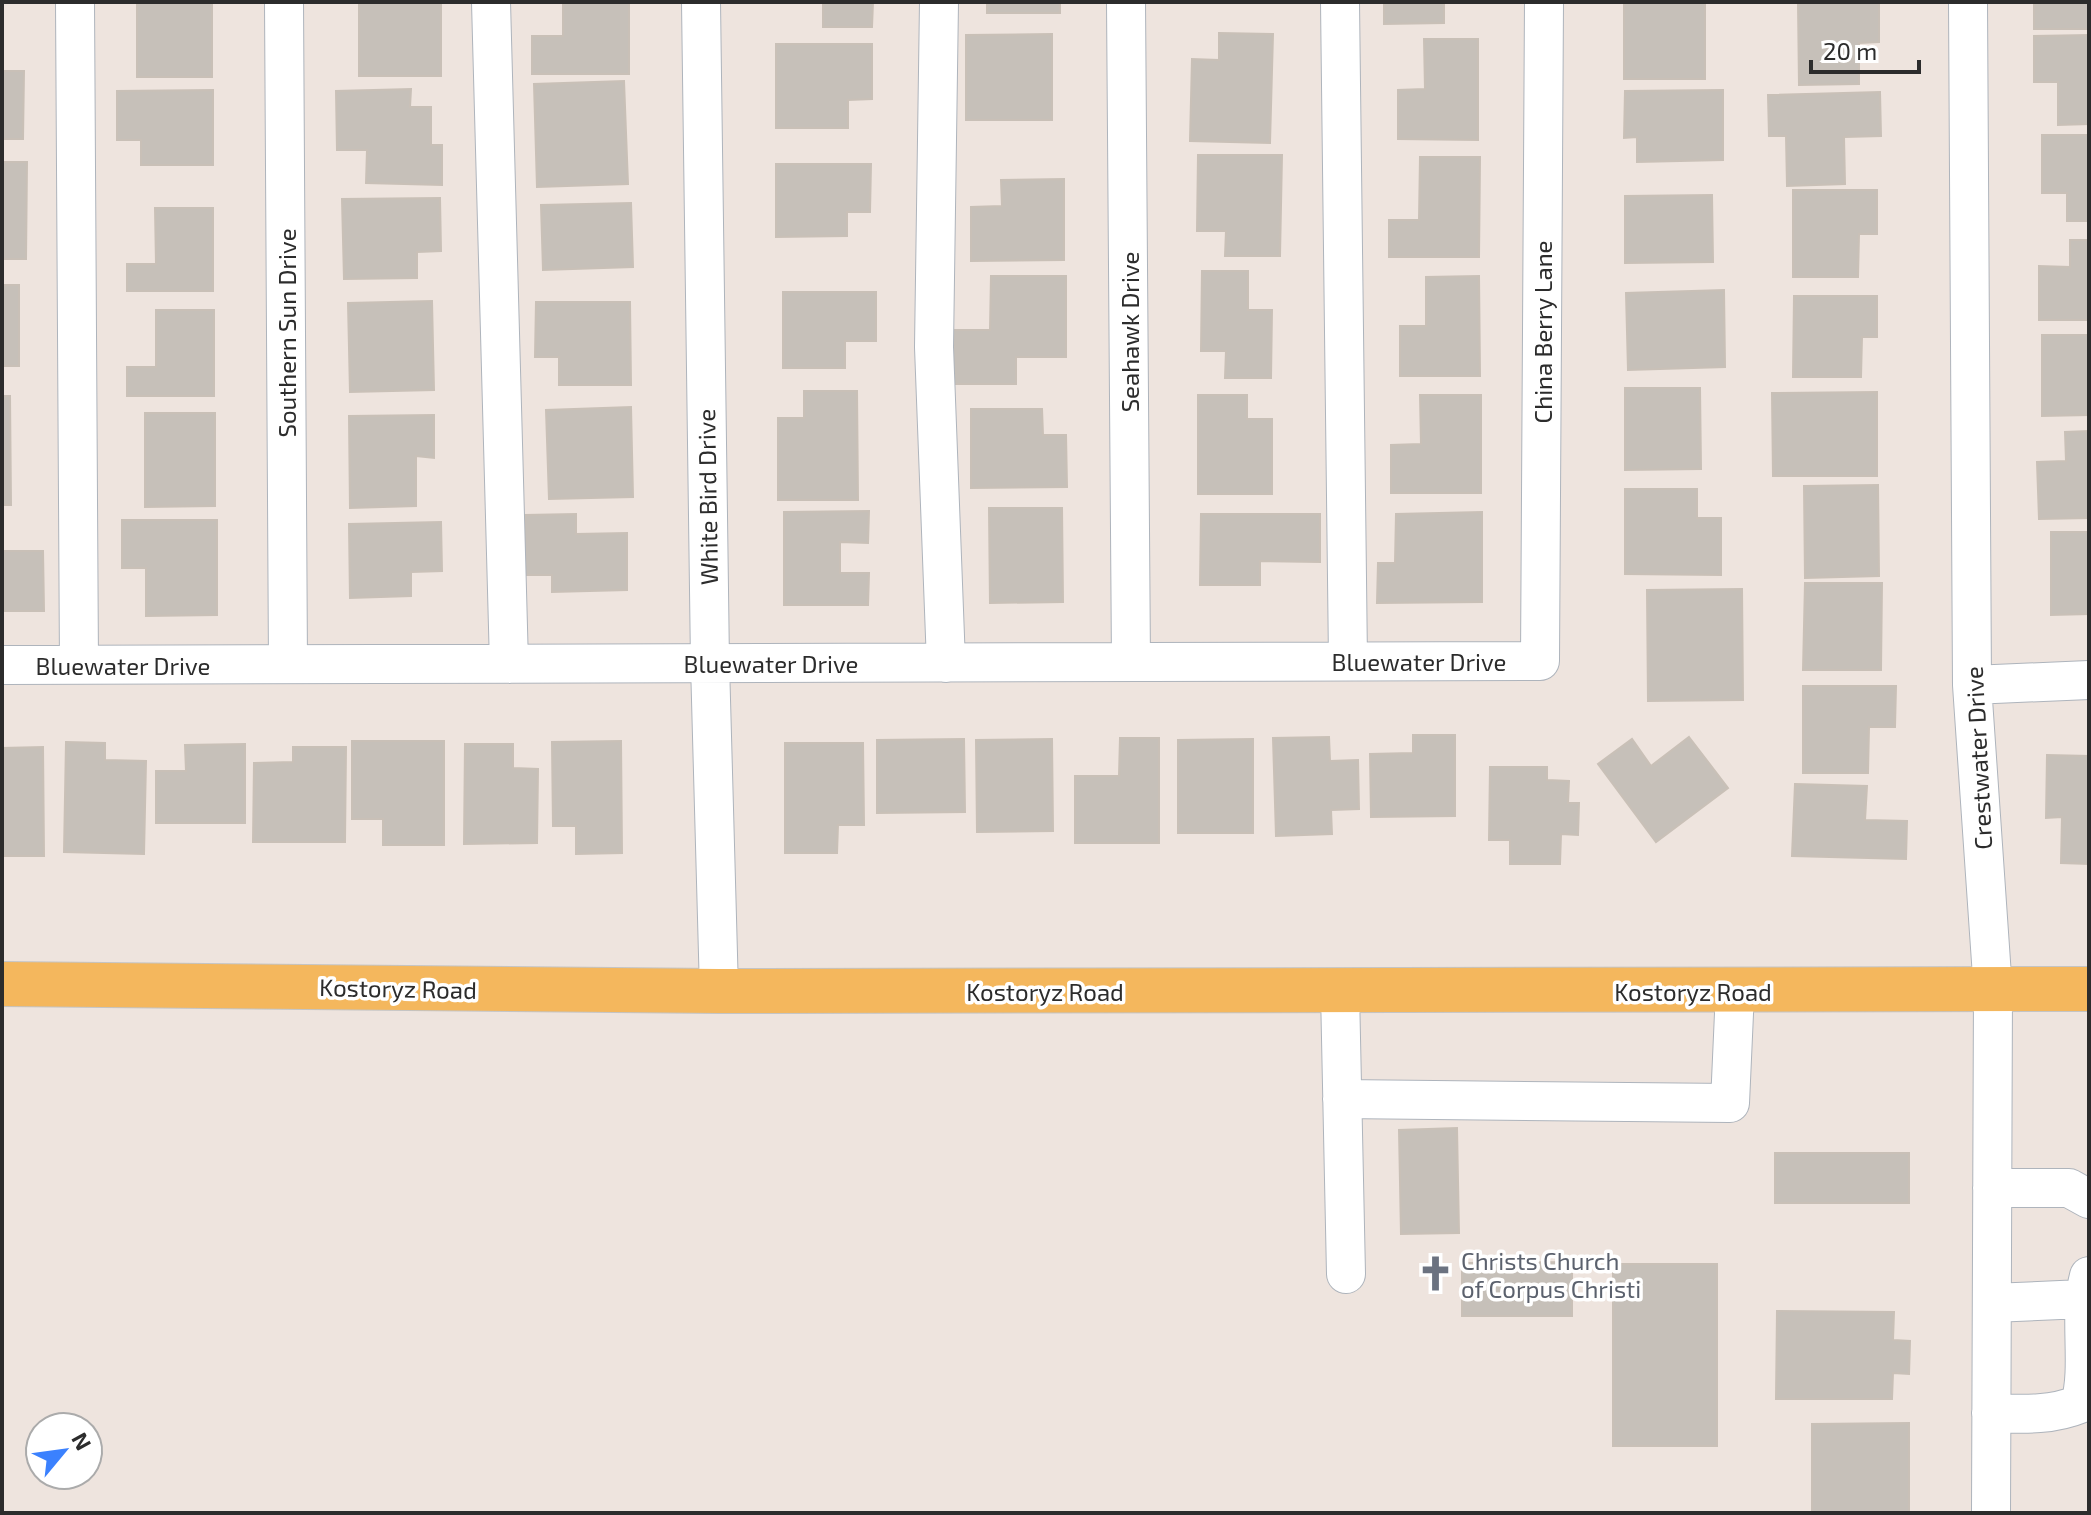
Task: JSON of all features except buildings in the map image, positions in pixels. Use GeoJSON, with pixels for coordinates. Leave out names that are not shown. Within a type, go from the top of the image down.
{"type":"FeatureCollection","features":[{"type":"Feature","properties":{"kind":"main road","name":"Kostoryz Road"},"geometry":{"type":"LineString","coordinates":[[2,984],[719,991],[2089,989]]}},
{"type":"Feature","properties":{"kind":"street"},"geometry":{"type":"LineString","coordinates":[[75,2],[79,665]]}},
{"type":"Feature","properties":{"kind":"street","name":"Southern Sun Drive"},"geometry":{"type":"LineString","coordinates":[[284,2],[288,664]]}},
{"type":"Feature","properties":{"kind":"street"},"geometry":{"type":"LineString","coordinates":[[491,2],[509,664]]}},
{"type":"Feature","properties":{"kind":"street","name":"White Bird Drive"},"geometry":{"type":"LineString","coordinates":[[701,2],[710,663],[719,991]]}},
{"type":"Feature","properties":{"kind":"street"},"geometry":{"type":"LineString","coordinates":[[939,2],[934,347],[946,663]]}},
{"type":"Feature","properties":{"kind":"street","name":"Seahawk Drive"},"geometry":{"type":"LineString","coordinates":[[1126,2],[1131,662]]}},
{"type":"Feature","properties":{"kind":"street"},"geometry":{"type":"LineString","coordinates":[[1340,2],[1348,661]]}},
{"type":"Feature","properties":{"kind":"street","name":"China Berry Lane"},"geometry":{"type":"LineString","coordinates":[[1540,661],[1544,2]]}},
{"type":"Feature","properties":{"kind":"street","name":"Crestwater Drive"},"geometry":{"type":"LineString","coordinates":[[1968,2],[1972,685],[1993,991],[1991,1513]]}},
{"type":"Feature","properties":{"kind":"street","name":"Bluewater Drive"},"geometry":{"type":"LineString","coordinates":[[2,665],[1540,661]]}},
{"type":"Feature","properties":{"kind":"street"},"geometry":{"type":"LineString","coordinates":[[1972,685],[2089,680]]}},
{"type":"Feature","properties":{"kind":"street"},"geometry":{"type":"LineString","coordinates":[[1340,991],[1346,1274]]}},
{"type":"Feature","properties":{"kind":"street"},"geometry":{"type":"LineString","coordinates":[[1342,1099],[1730,1103],[1735,991]]}},
{"type":"Feature","properties":{"kind":"street"},"geometry":{"type":"LineString","coordinates":[[1992,1188],[2069,1188],[2089,1199]]}},
{"type":"Feature","properties":{"kind":"street"},"geometry":{"type":"LineString","coordinates":[[1991,1413],[2063,1411],[2080,1404],[2088,1377],[2086,1287],[1992,1303]]}},
{"type":"Feature","properties":{"kind":"place","name":"Christs Church of Corpus Christi"},"geometry":{"type":"Point","coordinates":[1435,1274]}}]}
